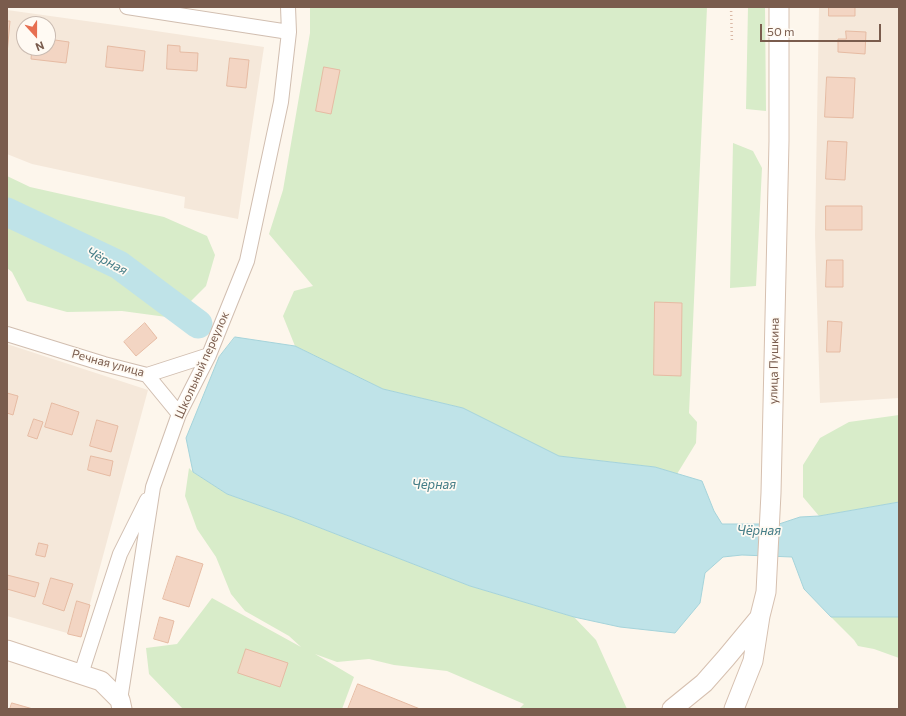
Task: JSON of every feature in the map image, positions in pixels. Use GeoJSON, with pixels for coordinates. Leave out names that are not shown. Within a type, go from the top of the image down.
{"type":"FeatureCollection","features":[{"type":"Feature","properties":{"kind":"main road","name":"улица Пушкина"},"geometry":{"type":"LineString","coordinates":[[734,709],[753,661],[760,616],[766,592],[771,493],[779,141],[779,7]]}},
{"type":"Feature","properties":{"kind":"main road"},"geometry":{"type":"LineString","coordinates":[[672,709],[704,683],[760,616]]}},
{"type":"Feature","properties":{"kind":"main road"},"geometry":{"type":"LineString","coordinates":[[7,650],[101,681],[121,704]]}},
{"type":"Feature","properties":{"kind":"street"},"geometry":{"type":"LineString","coordinates":[[127,7],[289,32]]}},
{"type":"Feature","properties":{"kind":"street","name":"Школьный переулок"},"geometry":{"type":"LineString","coordinates":[[121,704],[153,487],[179,414],[209,355],[247,261],[281,102],[289,32],[288,7]]}},
{"type":"Feature","properties":{"kind":"street","name":"Речная улица"},"geometry":{"type":"LineString","coordinates":[[7,334],[147,376],[209,355]]}},
{"type":"Feature","properties":{"kind":"street"},"geometry":{"type":"LineString","coordinates":[[147,376],[179,414]]}},
{"type":"Feature","properties":{"kind":"street"},"geometry":{"type":"LineString","coordinates":[[81,674],[120,554],[153,487]]}},
{"type":"Feature","properties":{"kind":"path"},"geometry":{"type":"LineString","coordinates":[[730,7],[732,43]]}},
{"type":"Feature","properties":{"kind":"shaded area"},"geometry":{"type":"Polygon","coordinates":[[[819,7],[899,7],[899,398],[820,403],[815,235],[819,7]]]}},
{"type":"Feature","properties":{"kind":"shaded area"},"geometry":{"type":"Polygon","coordinates":[[[7,10],[50,16],[16,16],[16,56],[56,56],[56,17],[264,47],[238,219],[184,208],[185,197],[32,164],[7,154],[7,10]]]}},
{"type":"Feature","properties":{"kind":"shaded area"},"geometry":{"type":"Polygon","coordinates":[[[7,344],[148,390],[81,637],[7,616],[7,344]]]}},
{"type":"Feature","properties":{"kind":"green space"},"geometry":{"type":"Polygon","coordinates":[[[310,7],[707,7],[689,413],[697,422],[696,443],[677,474],[655,467],[559,456],[463,408],[383,389],[295,346],[283,316],[294,291],[313,286],[269,234],[283,190],[310,33],[310,7]]]}},
{"type":"Feature","properties":{"kind":"green space"},"geometry":{"type":"Polygon","coordinates":[[[748,7],[765,7],[766,111],[746,109],[748,7]]]}},
{"type":"Feature","properties":{"kind":"green space"},"geometry":{"type":"Polygon","coordinates":[[[733,143],[753,151],[762,168],[756,286],[730,288],[733,143]]]}},
{"type":"Feature","properties":{"kind":"green space"},"geometry":{"type":"Polygon","coordinates":[[[7,176],[30,187],[164,217],[207,236],[215,255],[206,286],[174,318],[122,311],[67,312],[27,301],[12,272],[7,268],[7,176]]]}},
{"type":"Feature","properties":{"kind":"green space"},"geometry":{"type":"Polygon","coordinates":[[[899,415],[899,502],[819,516],[803,497],[803,465],[820,438],[849,422],[899,415]]]}},
{"type":"Feature","properties":{"kind":"green space"},"geometry":{"type":"Polygon","coordinates":[[[189,468],[227,494],[292,517],[470,586],[574,617],[596,640],[627,709],[519,709],[524,704],[447,671],[394,665],[369,659],[337,662],[315,654],[354,677],[342,709],[183,709],[149,674],[146,648],[177,644],[212,598],[301,647],[289,636],[245,611],[231,594],[216,557],[197,529],[185,496],[189,468]]]}},
{"type":"Feature","properties":{"kind":"green space"},"geometry":{"type":"Polygon","coordinates":[[[831,617],[899,617],[899,658],[874,649],[858,646],[831,617]]]}},
{"type":"Feature","properties":{"kind":"water","name":"Чёрная"},"geometry":{"type":"Polygon","coordinates":[[[235,337],[295,346],[383,389],[463,408],[559,456],[655,467],[702,481],[714,511],[722,524],[779,524],[800,517],[819,516],[899,502],[899,617],[831,617],[804,589],[792,557],[742,555],[723,557],[705,573],[700,603],[675,633],[620,627],[574,617],[470,586],[292,517],[227,494],[193,472],[186,438],[219,357],[235,337]]]}},
{"type":"Feature","properties":{"kind":"building"},"geometry":{"type":"Polygon","coordinates":[[[829,7],[855,7],[855,16],[829,16],[829,7]]]}},
{"type":"Feature","properties":{"kind":"building"},"geometry":{"type":"Polygon","coordinates":[[[7,21],[10,21],[7,54],[7,21]]]}},
{"type":"Feature","properties":{"kind":"building"},"geometry":{"type":"Polygon","coordinates":[[[846,31],[866,32],[865,54],[838,52],[838,39],[846,39],[846,31]]]}},
{"type":"Feature","properties":{"kind":"building"},"geometry":{"type":"Polygon","coordinates":[[[56,40],[69,42],[66,63],[31,59],[31,56],[56,56],[56,40]]]}},
{"type":"Feature","properties":{"kind":"building"},"geometry":{"type":"Polygon","coordinates":[[[168,45],[180,46],[180,52],[198,53],[197,71],[167,69],[168,45]]]}},
{"type":"Feature","properties":{"kind":"building"},"geometry":{"type":"Polygon","coordinates":[[[108,46],[145,51],[143,71],[106,67],[108,46]]]}},
{"type":"Feature","properties":{"kind":"building"},"geometry":{"type":"Polygon","coordinates":[[[230,58],[249,60],[246,88],[227,86],[230,58]]]}},
{"type":"Feature","properties":{"kind":"building"},"geometry":{"type":"Polygon","coordinates":[[[324,67],[340,70],[331,114],[316,111],[324,67]]]}},
{"type":"Feature","properties":{"kind":"building"},"geometry":{"type":"Polygon","coordinates":[[[827,77],[855,78],[853,118],[825,117],[827,77]]]}},
{"type":"Feature","properties":{"kind":"building"},"geometry":{"type":"Polygon","coordinates":[[[828,141],[847,142],[845,180],[826,179],[828,141]]]}},
{"type":"Feature","properties":{"kind":"building"},"geometry":{"type":"Polygon","coordinates":[[[826,206],[862,206],[862,230],[826,230],[826,206]]]}},
{"type":"Feature","properties":{"kind":"building"},"geometry":{"type":"Polygon","coordinates":[[[827,260],[843,260],[843,287],[826,287],[827,260]]]}},
{"type":"Feature","properties":{"kind":"building"},"geometry":{"type":"Polygon","coordinates":[[[655,302],[682,303],[681,376],[654,375],[655,302]]]}},
{"type":"Feature","properties":{"kind":"building"},"geometry":{"type":"Polygon","coordinates":[[[828,321],[842,322],[840,352],[827,352],[828,321]]]}},
{"type":"Feature","properties":{"kind":"building"},"geometry":{"type":"Polygon","coordinates":[[[145,323],[157,338],[136,356],[124,342],[145,323]]]}},
{"type":"Feature","properties":{"kind":"building"},"geometry":{"type":"Polygon","coordinates":[[[7,393],[18,396],[13,415],[7,413],[7,393]]]}},
{"type":"Feature","properties":{"kind":"building"},"geometry":{"type":"Polygon","coordinates":[[[52,403],[79,412],[72,435],[45,427],[52,403]]]}},
{"type":"Feature","properties":{"kind":"building"},"geometry":{"type":"Polygon","coordinates":[[[34,419],[43,422],[37,439],[28,436],[34,419]]]}},
{"type":"Feature","properties":{"kind":"building"},"geometry":{"type":"Polygon","coordinates":[[[97,420],[118,426],[111,452],[90,446],[97,420]]]}},
{"type":"Feature","properties":{"kind":"building"},"geometry":{"type":"Polygon","coordinates":[[[91,456],[113,461],[110,476],[88,470],[91,456]]]}},
{"type":"Feature","properties":{"kind":"building"},"geometry":{"type":"Polygon","coordinates":[[[39,543],[48,545],[45,557],[36,555],[39,543]]]}},
{"type":"Feature","properties":{"kind":"building"},"geometry":{"type":"Polygon","coordinates":[[[177,556],[203,564],[189,607],[163,599],[177,556]]]}},
{"type":"Feature","properties":{"kind":"building"},"geometry":{"type":"Polygon","coordinates":[[[7,575],[39,583],[35,597],[7,589],[7,575]]]}},
{"type":"Feature","properties":{"kind":"building"},"geometry":{"type":"Polygon","coordinates":[[[51,578],[73,584],[64,611],[43,604],[51,578]]]}},
{"type":"Feature","properties":{"kind":"building"},"geometry":{"type":"Polygon","coordinates":[[[77,601],[90,605],[81,637],[68,634],[77,601]]]}},
{"type":"Feature","properties":{"kind":"building"},"geometry":{"type":"Polygon","coordinates":[[[160,617],[174,621],[168,643],[154,639],[160,617]]]}},
{"type":"Feature","properties":{"kind":"building"},"geometry":{"type":"Polygon","coordinates":[[[246,649],[288,663],[280,687],[238,673],[246,649]]]}},
{"type":"Feature","properties":{"kind":"building"},"geometry":{"type":"Polygon","coordinates":[[[358,684],[420,709],[348,709],[358,684]]]}},
{"type":"Feature","properties":{"kind":"building"},"geometry":{"type":"Polygon","coordinates":[[[12,703],[33,709],[10,709],[12,703]]]}},
{"type":"Feature","properties":{"kind":"waterway","name":"Чёрная"},"geometry":{"type":"LineString","coordinates":[[7,212],[119,265],[198,324]]}}]}
